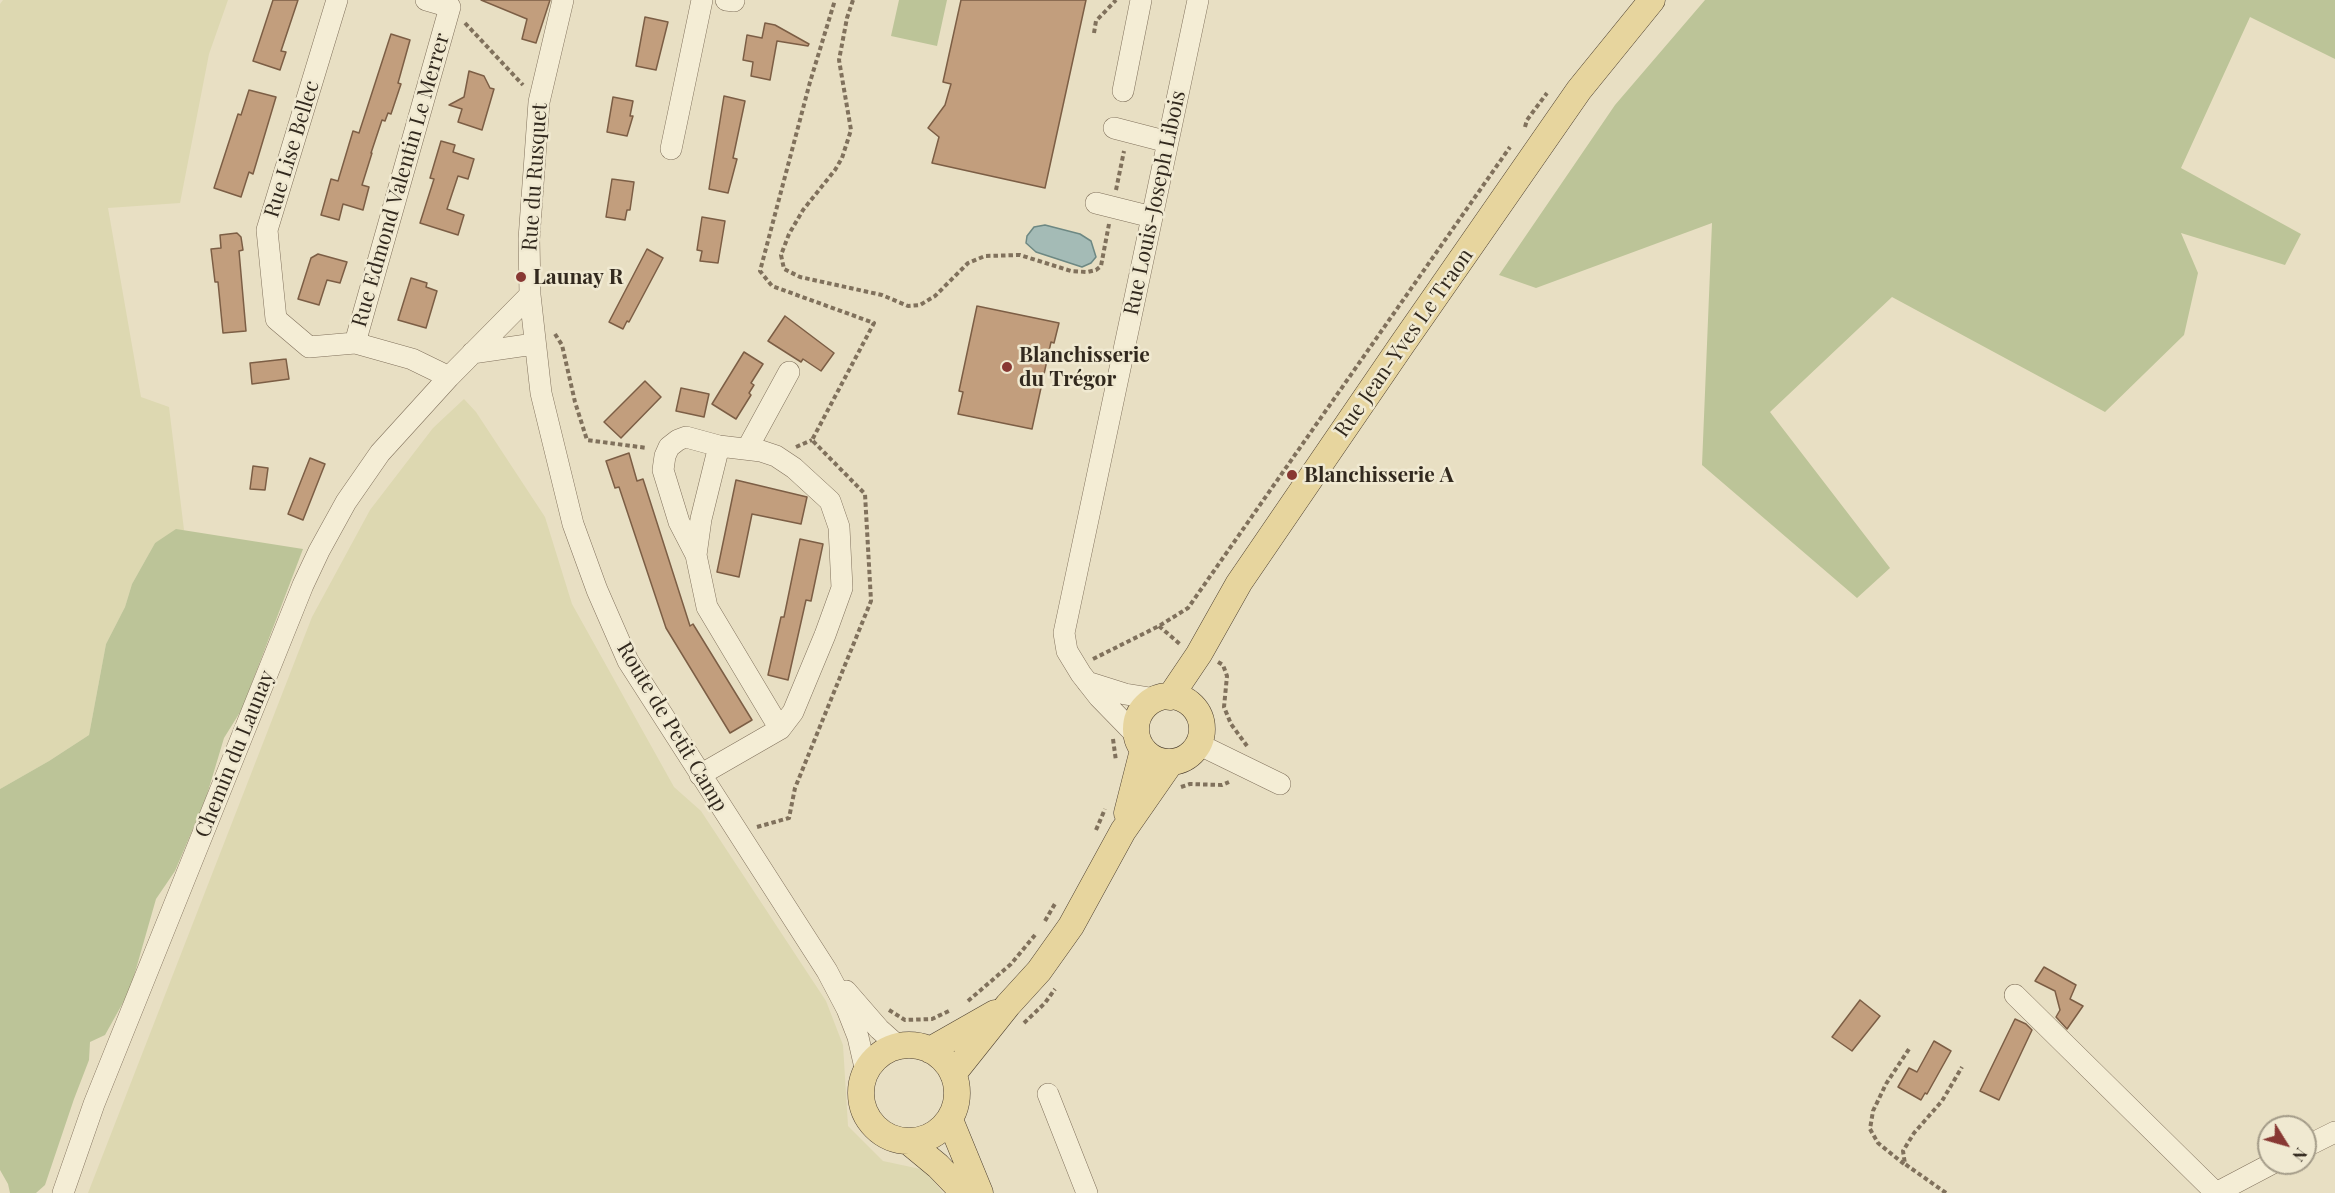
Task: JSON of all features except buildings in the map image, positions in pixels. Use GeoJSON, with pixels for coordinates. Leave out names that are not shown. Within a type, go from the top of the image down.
{"type":"FeatureCollection","features":[{"type":"Feature","properties":{"kind":"main road","name":"Rue Jean-Yves Le Traon"},"geometry":{"type":"LineString","coordinates":[[1196,710],[1203,656],[1221,614],[1268,540],[1572,100],[1652,0]]}},
{"type":"Feature","properties":{"kind":"main road"},"geometry":{"type":"LineString","coordinates":[[1123,831],[1140,743],[1136,727],[1142,710],[1163,698],[1203,656]]}},
{"type":"Feature","properties":{"kind":"main road"},"geometry":{"type":"LineString","coordinates":[[1140,743],[1160,762],[1171,762],[1184,758],[1198,744],[1202,724],[1196,710],[1185,700],[1163,698]]}},
{"type":"Feature","properties":{"kind":"main road"},"geometry":{"type":"LineString","coordinates":[[953,1074],[1008,1005],[1039,971],[1071,926],[1123,831],[1171,762]]}},
{"type":"Feature","properties":{"kind":"main road"},"geometry":{"type":"LineString","coordinates":[[930,1050],[1008,1005]]}},
{"type":"Feature","properties":{"kind":"main road"},"geometry":{"type":"LineString","coordinates":[[908,1045],[930,1050],[945,1061],[953,1074],[957,1090],[956,1106],[950,1120],[936,1133],[925,1139],[909,1142],[894,1140],[880,1133],[869,1121],[862,1107],[860,1092],[866,1072],[875,1059],[888,1049],[908,1045]]}},
{"type":"Feature","properties":{"kind":"main road"},"geometry":{"type":"LineString","coordinates":[[950,1120],[980,1193]]}},
{"type":"Feature","properties":{"kind":"main road"},"geometry":{"type":"LineString","coordinates":[[909,1142],[938,1166],[963,1193]]}},
{"type":"Feature","properties":{"kind":"street","name":"Rue Lise Bellec"},"geometry":{"type":"LineString","coordinates":[[337,0],[267,230],[276,320],[309,347],[355,343]]}},
{"type":"Feature","properties":{"kind":"street","name":"Rue Edmond Valentin Le Merrer"},"geometry":{"type":"LineString","coordinates":[[355,343],[450,7],[426,0]]}},
{"type":"Feature","properties":{"kind":"street","name":"Rue du Rusquet"},"geometry":{"type":"LineString","coordinates":[[541,393],[530,296],[529,239],[539,102],[563,0]]}},
{"type":"Feature","properties":{"kind":"street"},"geometry":{"type":"LineString","coordinates":[[671,149],[702,0]]}},
{"type":"Feature","properties":{"kind":"street"},"geometry":{"type":"LineString","coordinates":[[1122,91],[1141,0]]}},
{"type":"Feature","properties":{"kind":"street","name":"Rue Louis-Joseph Libois"},"geometry":{"type":"LineString","coordinates":[[1140,743],[1087,682],[1067,651],[1064,633],[1198,0]]}},
{"type":"Feature","properties":{"kind":"street"},"geometry":{"type":"LineString","coordinates":[[1121,130],[1168,142]]}},
{"type":"Feature","properties":{"kind":"street"},"geometry":{"type":"LineString","coordinates":[[1104,205],[1152,216]]}},
{"type":"Feature","properties":{"kind":"street","name":"Chemin du Launay"},"geometry":{"type":"LineString","coordinates":[[63,1193],[94,1104],[303,585],[346,502],[380,453],[449,377],[530,296]]}},
{"type":"Feature","properties":{"kind":"street"},"geometry":{"type":"LineString","coordinates":[[355,343],[412,359],[449,377]]}},
{"type":"Feature","properties":{"kind":"street"},"geometry":{"type":"LineString","coordinates":[[472,353],[534,344]]}},
{"type":"Feature","properties":{"kind":"street"},"geometry":{"type":"LineString","coordinates":[[747,449],[789,372]]}},
{"type":"Feature","properties":{"kind":"street","name":"Route de Petit Camp"},"geometry":{"type":"LineString","coordinates":[[541,393],[573,524],[597,590],[628,660],[827,971],[847,1009],[858,1037],[866,1072]]}},
{"type":"Feature","properties":{"kind":"street"},"geometry":{"type":"LineString","coordinates":[[700,775],[780,729],[793,712],[842,588],[840,527],[830,501],[794,468],[776,456],[761,451],[719,446],[686,437],[669,447],[663,470],[679,522],[696,555],[707,607],[780,729]]}},
{"type":"Feature","properties":{"kind":"street"},"geometry":{"type":"LineString","coordinates":[[696,555],[701,519],[719,446]]}},
{"type":"Feature","properties":{"kind":"street"},"geometry":{"type":"LineString","coordinates":[[1087,682],[1125,694],[1163,698]]}},
{"type":"Feature","properties":{"kind":"street"},"geometry":{"type":"LineString","coordinates":[[1198,744],[1280,784]]}},
{"type":"Feature","properties":{"kind":"street","name":"Route de Petit Camp"},"geometry":{"type":"LineString","coordinates":[[827,971],[879,1029],[898,1046]]}},
{"type":"Feature","properties":{"kind":"street"},"geometry":{"type":"LineString","coordinates":[[2015,995],[2216,1193],[2257,1171]]}},
{"type":"Feature","properties":{"kind":"street"},"geometry":{"type":"LineString","coordinates":[[1048,1094],[1087,1193]]}},
{"type":"Feature","properties":{"kind":"street"},"geometry":{"type":"LineString","coordinates":[[2317,1141],[2335,1132]]}},
{"type":"Feature","properties":{"kind":"path"},"geometry":{"type":"LineString","coordinates":[[754,828],[789,818],[795,788],[871,601],[865,494],[812,440],[874,323],[772,286],[760,271],[810,81],[836,0]]}},
{"type":"Feature","properties":{"kind":"path"},"geometry":{"type":"LineString","coordinates":[[854,0],[847,18],[839,60],[851,130],[842,158],[802,210],[781,255],[784,269],[800,277],[882,295],[908,306],[920,305],[935,297],[968,263],[985,256],[1020,255],[1071,271],[1096,270],[1101,266],[1104,205],[1121,130]]}},
{"type":"Feature","properties":{"kind":"path"},"geometry":{"type":"LineString","coordinates":[[1094,33],[1096,21],[1116,0]]}},
{"type":"Feature","properties":{"kind":"path"},"geometry":{"type":"LineString","coordinates":[[450,7],[539,102]]}},
{"type":"Feature","properties":{"kind":"path"},"geometry":{"type":"LineString","coordinates":[[552,332],[558,336],[562,345],[575,402],[587,440],[647,448],[669,447]]}},
{"type":"Feature","properties":{"kind":"path"},"geometry":{"type":"LineString","coordinates":[[1159,626],[1187,650],[1223,665],[1227,676],[1224,707],[1231,724],[1249,749],[1245,767]]}},
{"type":"Feature","properties":{"kind":"path"},"geometry":{"type":"LineString","coordinates":[[1909,1049],[1886,1084],[1874,1111],[1870,1129],[1878,1143],[1946,1193]]}},
{"type":"Feature","properties":{"kind":"path"},"geometry":{"type":"LineString","coordinates":[[1905,1164],[1903,1151],[1914,1133],[1942,1101],[1962,1067]]}},
{"type":"Feature","properties":{"kind":"shaded area"},"geometry":{"type":"Polygon","coordinates":[[[3,0],[228,0],[209,54],[180,203],[108,208],[141,397],[169,407],[184,530],[155,543],[132,584],[125,607],[106,644],[89,735],[0,789],[0,4],[3,0]]]}},
{"type":"Feature","properties":{"kind":"shaded area"},"geometry":{"type":"Polygon","coordinates":[[[464,399],[476,412],[545,517],[572,604],[674,787],[701,811],[826,1001],[843,1045],[848,1126],[883,1161],[925,1170],[943,1193],[88,1193],[312,617],[370,510],[433,428],[464,399]]]}},
{"type":"Feature","properties":{"kind":"green space"},"geometry":{"type":"Polygon","coordinates":[[[899,0],[947,0],[937,46],[891,36],[899,0]]]}},
{"type":"Feature","properties":{"kind":"green space"},"geometry":{"type":"Polygon","coordinates":[[[1705,0],[2335,0],[2335,59],[2250,17],[2181,168],[2301,234],[2285,265],[2181,233],[2198,273],[2184,335],[2105,412],[1892,297],[1770,412],[1890,568],[1857,598],[1702,465],[1712,223],[1536,288],[1499,275],[1615,105],[1705,0]]]}},
{"type":"Feature","properties":{"kind":"green space"},"geometry":{"type":"Polygon","coordinates":[[[176,529],[303,549],[242,709],[224,738],[206,798],[175,871],[156,899],[130,990],[105,1035],[90,1042],[89,1060],[45,1185],[36,1193],[10,1193],[0,1170],[0,789],[89,735],[106,644],[125,607],[132,584],[155,543],[176,529]]]}},
{"type":"Feature","properties":{"kind":"water"},"geometry":{"type":"Polygon","coordinates":[[[1045,225],[1080,234],[1091,241],[1096,257],[1091,263],[1082,267],[1036,252],[1026,243],[1027,236],[1034,227],[1045,225]]]}},
{"type":"Feature","properties":{"kind":"place","name":"Launay R"},"geometry":{"type":"Point","coordinates":[521,277]}},
{"type":"Feature","properties":{"kind":"place","name":"Blanchisserie du Trégor"},"geometry":{"type":"Point","coordinates":[1007,367]}},
{"type":"Feature","properties":{"kind":"place","name":"Blanchisserie A"},"geometry":{"type":"Point","coordinates":[1292,475]}}]}
